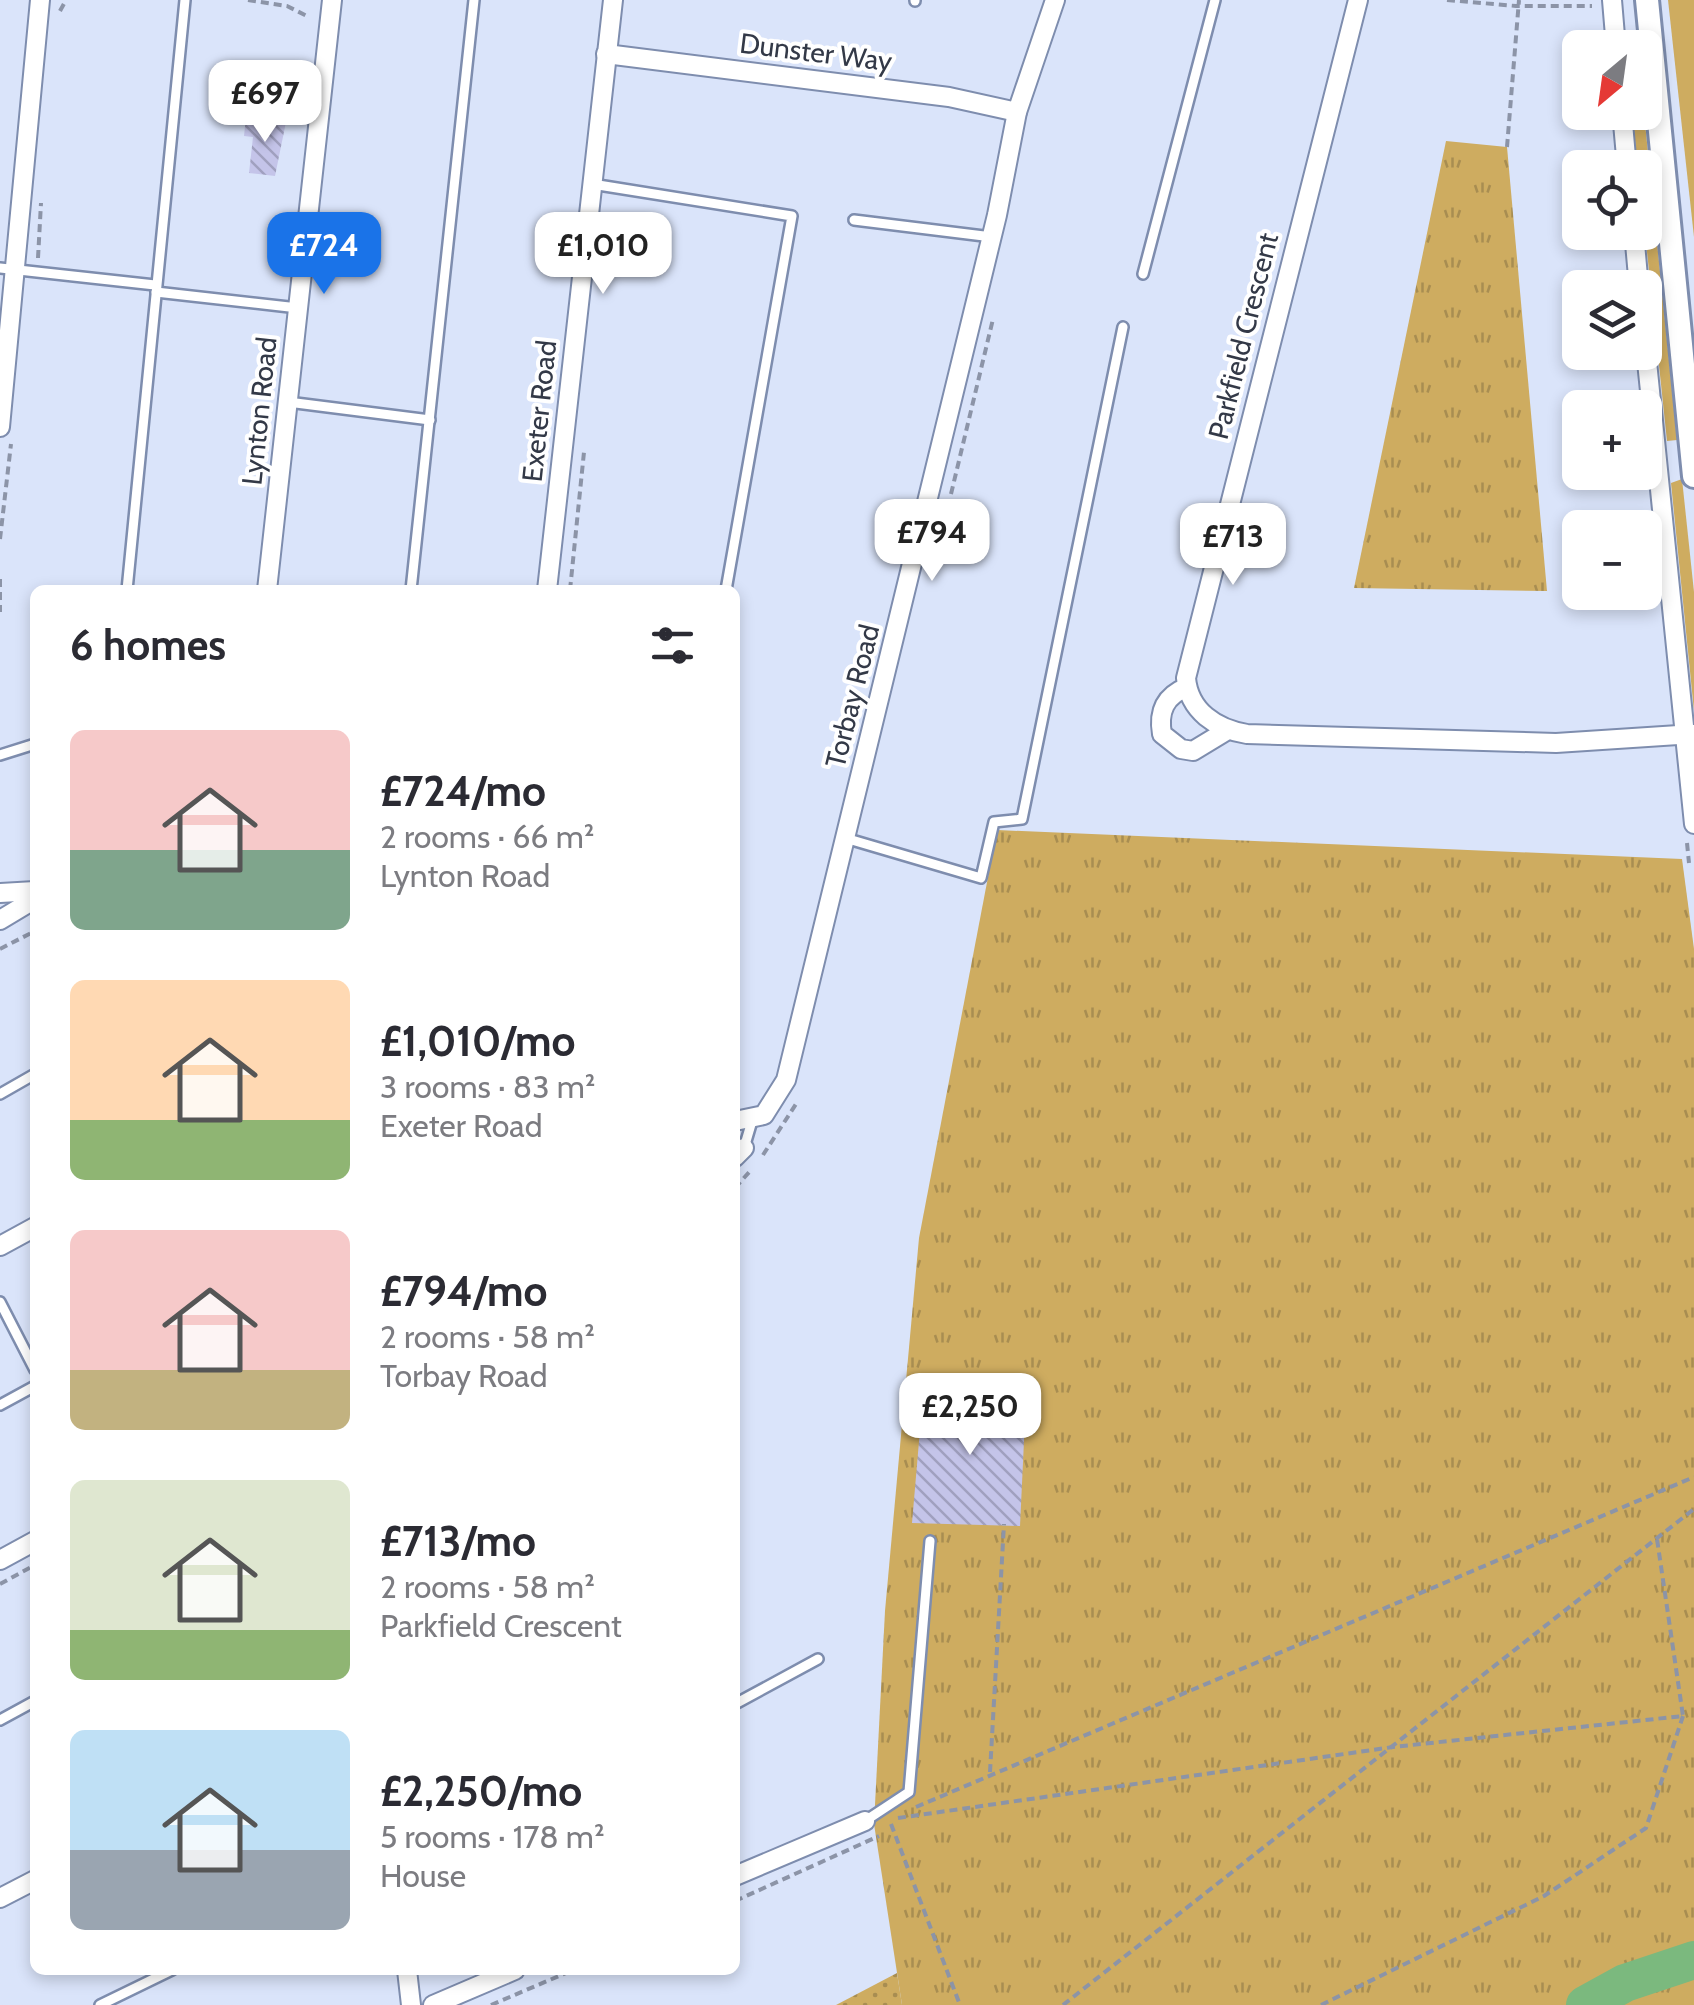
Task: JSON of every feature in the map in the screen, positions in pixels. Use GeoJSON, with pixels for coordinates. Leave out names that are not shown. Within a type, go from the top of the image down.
{"type":"FeatureCollection","features":[{"type":"Feature","properties":{"kind":"street"},"geometry":{"type":"LineString","coordinates":[[0,426],[9,269],[40,0]]}},
{"type":"Feature","properties":{"kind":"street","name":"Lynton Road"},"geometry":{"type":"LineString","coordinates":[[268,585],[332,0]]}},
{"type":"Feature","properties":{"kind":"street","name":"Exeter Road"},"geometry":{"type":"LineString","coordinates":[[548,585],[613,0]]}},
{"type":"Feature","properties":{"kind":"street","name":"Torbay Road"},"geometry":{"type":"LineString","coordinates":[[743,1120],[764,1115],[786,1080],[992,237],[1017,112],[1056,0]]}},
{"type":"Feature","properties":{"kind":"street","name":"Parkfield Crescent"},"geometry":{"type":"LineString","coordinates":[[1358,0],[1187,687],[1174,692],[1162,709],[1162,734],[1181,749],[1193,751],[1226,731],[1556,744],[1689,735]]}},
{"type":"Feature","properties":{"kind":"street"},"geometry":{"type":"LineString","coordinates":[[1646,0],[1686,302],[1694,476]]}},
{"type":"Feature","properties":{"kind":"street"},"geometry":{"type":"LineString","coordinates":[[1607,3],[1612,30]]}},
{"type":"Feature","properties":{"kind":"street","name":"Dunster Way"},"geometry":{"type":"LineString","coordinates":[[606,54],[949,97],[1017,112]]}},
{"type":"Feature","properties":{"kind":"street"},"geometry":{"type":"LineString","coordinates":[[1648,370],[1689,735],[1694,824]]}},
{"type":"Feature","properties":{"kind":"street"},"geometry":{"type":"LineString","coordinates":[[1187,687],[1194,705],[1226,731]]}},
{"type":"Feature","properties":{"kind":"street"},"geometry":{"type":"LineString","coordinates":[[0,892],[30,890]]}},
{"type":"Feature","properties":{"kind":"street"},"geometry":{"type":"LineString","coordinates":[[0,920],[30,902]]}},
{"type":"Feature","properties":{"kind":"street"},"geometry":{"type":"LineString","coordinates":[[0,1246],[30,1230]]}},
{"type":"Feature","properties":{"kind":"street"},"geometry":{"type":"LineString","coordinates":[[0,1560],[30,1544]]}},
{"type":"Feature","properties":{"kind":"street"},"geometry":{"type":"LineString","coordinates":[[740,1874],[866,1820]]}},
{"type":"Feature","properties":{"kind":"street"},"geometry":{"type":"LineString","coordinates":[[0,1898],[30,1883]]}},
{"type":"Feature","properties":{"kind":"street"},"geometry":{"type":"LineString","coordinates":[[408,1975],[411,2005]]}},
{"type":"Feature","properties":{"kind":"street"},"geometry":{"type":"LineString","coordinates":[[433,2005],[502,1975]]}},
{"type":"Feature","properties":{"kind":"lane"},"geometry":{"type":"LineString","coordinates":[[127,585],[184,0]]}},
{"type":"Feature","properties":{"kind":"lane"},"geometry":{"type":"LineString","coordinates":[[412,585],[474,0]]}},
{"type":"Feature","properties":{"kind":"lane"},"geometry":{"type":"LineString","coordinates":[[1143,274],[1215,0]]}},
{"type":"Feature","properties":{"kind":"lane"},"geometry":{"type":"LineString","coordinates":[[591,183],[792,216],[727,585]]}},
{"type":"Feature","properties":{"kind":"lane"},"geometry":{"type":"LineString","coordinates":[[854,220],[992,237]]}},
{"type":"Feature","properties":{"kind":"lane"},"geometry":{"type":"LineString","coordinates":[[9,269],[298,308]]}},
{"type":"Feature","properties":{"kind":"lane"},"geometry":{"type":"LineString","coordinates":[[845,838],[981,878],[994,822],[1022,819],[1124,328]]}},
{"type":"Feature","properties":{"kind":"lane"},"geometry":{"type":"LineString","coordinates":[[288,402],[430,420]]}},
{"type":"Feature","properties":{"kind":"lane"},"geometry":{"type":"LineString","coordinates":[[0,754],[30,745]]}},
{"type":"Feature","properties":{"kind":"lane"},"geometry":{"type":"LineString","coordinates":[[0,1094],[30,1077]]}},
{"type":"Feature","properties":{"kind":"lane"},"geometry":{"type":"LineString","coordinates":[[0,1302],[30,1360]]}},
{"type":"Feature","properties":{"kind":"lane"},"geometry":{"type":"LineString","coordinates":[[0,1405],[30,1389]]}},
{"type":"Feature","properties":{"kind":"lane"},"geometry":{"type":"LineString","coordinates":[[866,1820],[909,1792],[930,1541]]}},
{"type":"Feature","properties":{"kind":"lane"},"geometry":{"type":"LineString","coordinates":[[740,1701],[818,1659]]}},
{"type":"Feature","properties":{"kind":"lane"},"geometry":{"type":"LineString","coordinates":[[0,1720],[30,1704]]}},
{"type":"Feature","properties":{"kind":"lane"},"geometry":{"type":"LineString","coordinates":[[100,2005],[162,1975]]}},
{"type":"Feature","properties":{"kind":"path"},"geometry":{"type":"LineString","coordinates":[[248,0],[302,10],[320,26],[330,27]]}},
{"type":"Feature","properties":{"kind":"path"},"geometry":{"type":"LineString","coordinates":[[1447,0],[1607,3]]}},
{"type":"Feature","properties":{"kind":"path"},"geometry":{"type":"LineString","coordinates":[[1507,147],[1519,3]]}},
{"type":"Feature","properties":{"kind":"path"},"geometry":{"type":"LineString","coordinates":[[0,578],[0,612]]}},
{"type":"Feature","properties":{"kind":"path"},"geometry":{"type":"LineString","coordinates":[[0,949],[30,933]]}},
{"type":"Feature","properties":{"kind":"path"},"geometry":{"type":"LineString","coordinates":[[740,1899],[877,1840],[889,1819],[990,1772],[1694,1478]]}},
{"type":"Feature","properties":{"kind":"path"},"geometry":{"type":"LineString","coordinates":[[1064,2005],[1694,1509]]}},
{"type":"Feature","properties":{"kind":"path"},"geometry":{"type":"LineString","coordinates":[[990,1772],[1004,1524]]}},
{"type":"Feature","properties":{"kind":"path"},"geometry":{"type":"LineString","coordinates":[[1321,2005],[1544,1896],[1646,1828],[1683,1716],[1657,1540]]}},
{"type":"Feature","properties":{"kind":"path"},"geometry":{"type":"LineString","coordinates":[[889,1819],[1392,1747],[1683,1716]]}},
{"type":"Feature","properties":{"kind":"path"},"geometry":{"type":"LineString","coordinates":[[889,1819],[960,2005]]}},
{"type":"Feature","properties":{"kind":"path"},"geometry":{"type":"LineString","coordinates":[[492,2005],[561,1975]]}},
{"type":"Feature","properties":{"kind":"green space"},"geometry":{"type":"Polygon","coordinates":[[[1668,0],[1694,0],[1694,237],[1668,0]]]}},
{"type":"Feature","properties":{"kind":"green space"},"geometry":{"type":"Polygon","coordinates":[[[1634,130],[1646,130],[1648,150],[1636,150],[1634,130]]]}},
{"type":"Feature","properties":{"kind":"green space"},"geometry":{"type":"Polygon","coordinates":[[[1446,141],[1507,147],[1547,591],[1354,588],[1446,141]]]}},
{"type":"Feature","properties":{"kind":"green space"},"geometry":{"type":"Polygon","coordinates":[[[1647,250],[1658,250],[1660,270],[1649,270],[1647,250]]]}},
{"type":"Feature","properties":{"kind":"green space"},"geometry":{"type":"Polygon","coordinates":[[[1662,291],[1677,440],[1667,441],[1662,390],[1662,291]]]}},
{"type":"Feature","properties":{"kind":"green space"},"geometry":{"type":"Polygon","coordinates":[[[1682,479],[1694,592],[1694,711],[1671,483],[1682,479]]]}},
{"type":"Feature","properties":{"kind":"green space"},"geometry":{"type":"Polygon","coordinates":[[[997,830],[1682,859],[1694,949],[1694,2005],[902,2005],[874,1824],[885,1611],[919,1238],[997,830]]]}},
{"type":"Feature","properties":{"kind":"green space"},"geometry":{"type":"Polygon","coordinates":[[[897,1973],[902,2005],[836,2005],[897,1973]]]}},
{"type":"Feature","properties":{"kind":"building"},"geometry":{"type":"Polygon","coordinates":[[[246,117],[286,122],[275,176],[249,173],[253,137],[244,136],[246,117]]]}},
{"type":"Feature","properties":{"kind":"building"},"geometry":{"type":"Polygon","coordinates":[[[924,1383],[1026,1398],[1020,1526],[912,1523],[924,1383]]]}},
{"type":"Feature","properties":{"kind":"waterway"},"geometry":{"type":"LineString","coordinates":[[1585,2005],[1625,1983],[1694,1960]]}}]}
